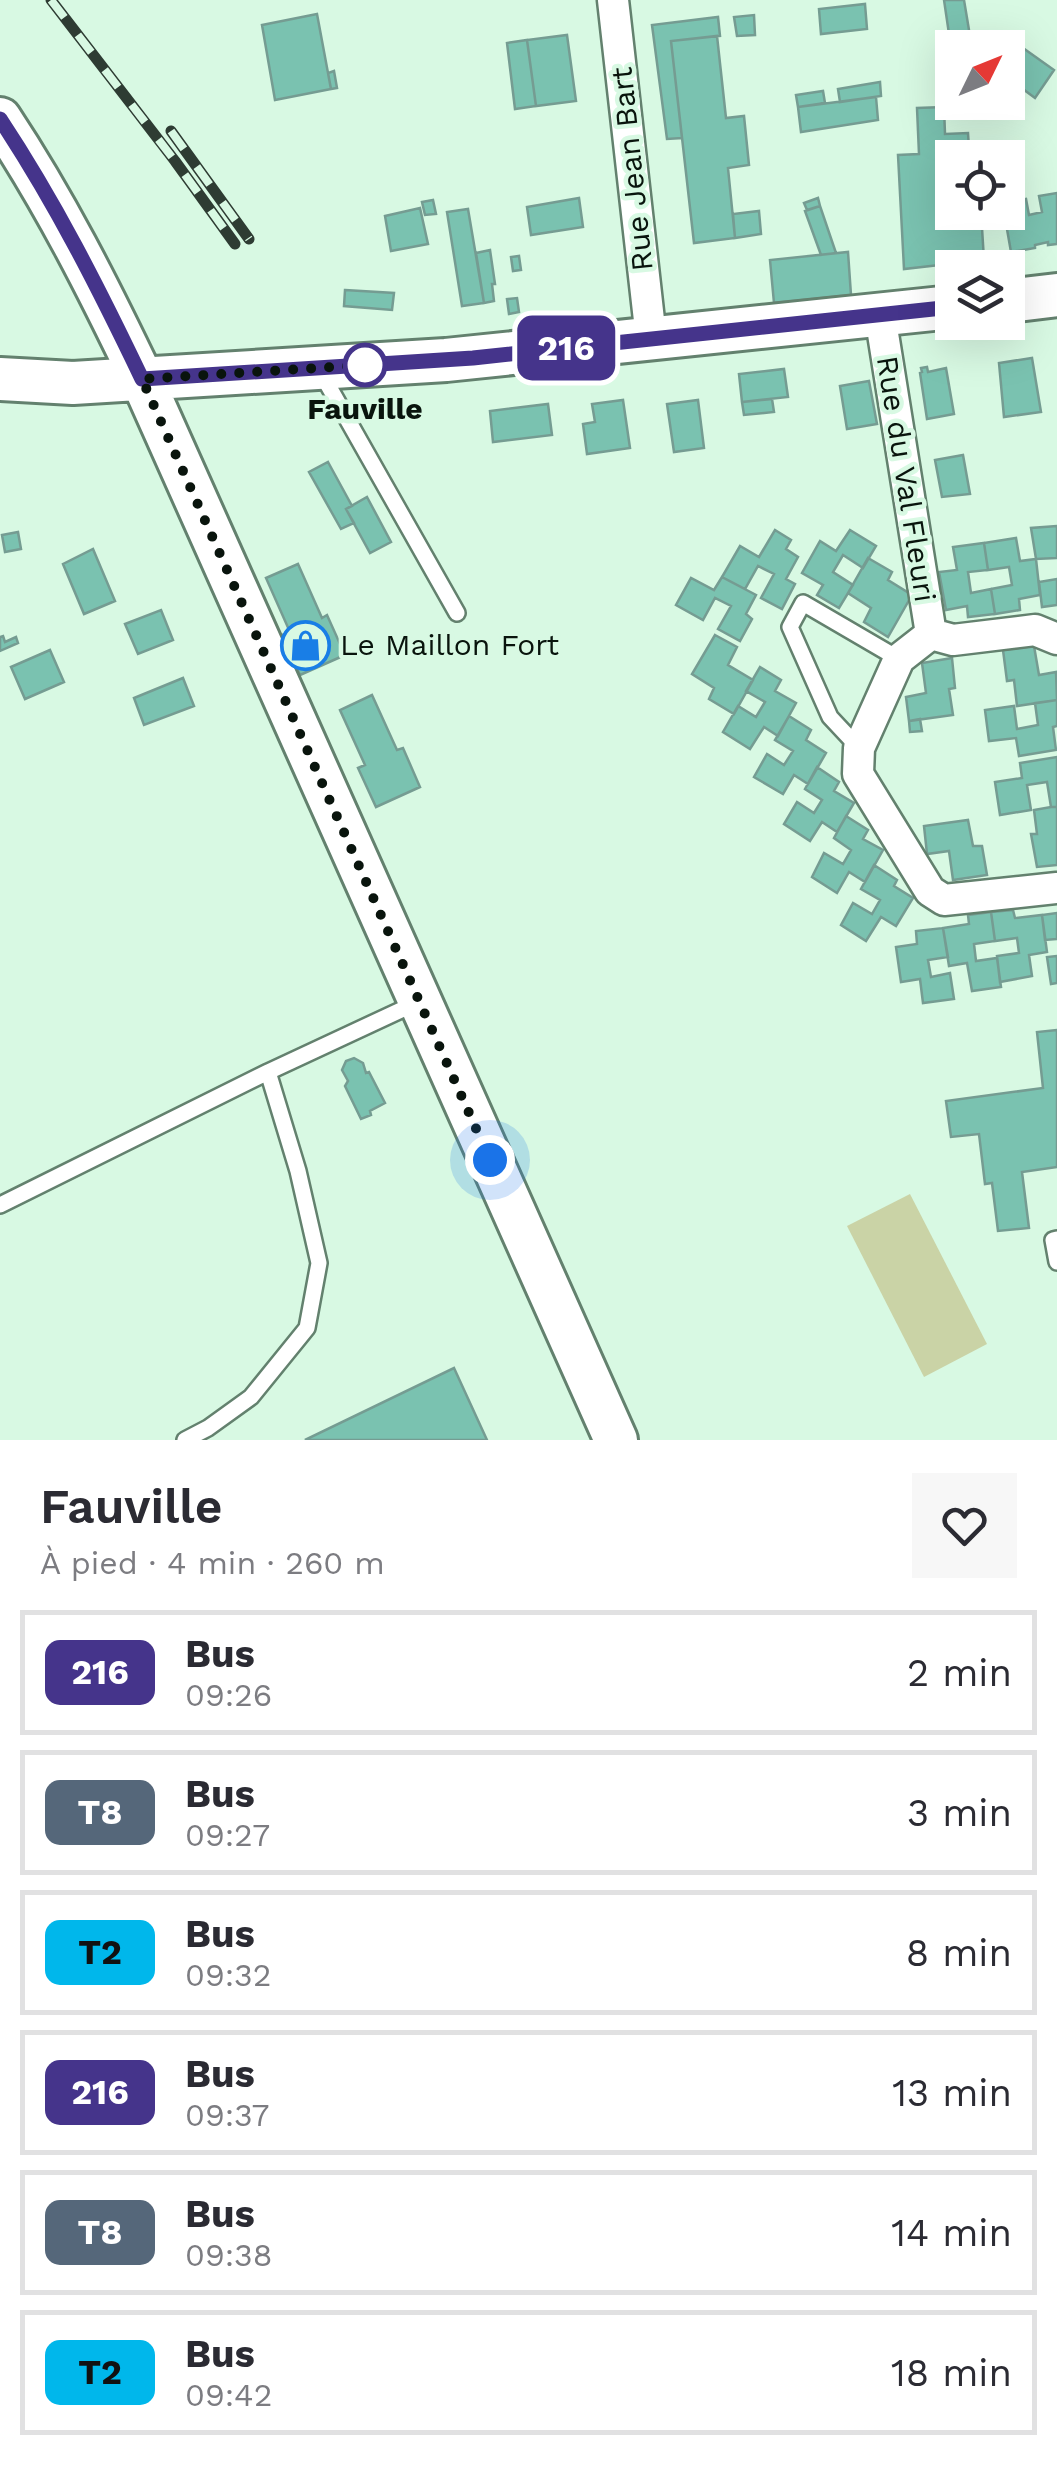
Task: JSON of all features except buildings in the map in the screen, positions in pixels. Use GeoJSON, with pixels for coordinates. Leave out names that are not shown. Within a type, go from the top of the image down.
{"type":"FeatureCollection","features":[{"type":"Feature","properties":{"kind":"main road"},"geometry":{"type":"LineString","coordinates":[[0,119],[68,229],[142,379],[616,1440]]}},
{"type":"Feature","properties":{"kind":"main road"},"geometry":{"type":"LineString","coordinates":[[1025,298],[1057,295]]}},
{"type":"Feature","properties":{"kind":"main road"},"geometry":{"type":"LineString","coordinates":[[0,379],[72,384],[478,357],[935,309]]}},
{"type":"Feature","properties":{"kind":"street","name":"Rue Jean Bart"},"geometry":{"type":"LineString","coordinates":[[613,0],[651,338]]}},
{"type":"Feature","properties":{"kind":"street","name":"Rue du Val Fleuri"},"geometry":{"type":"LineString","coordinates":[[880,315],[930,634],[953,640],[1036,630],[1057,639]]}},
{"type":"Feature","properties":{"kind":"street"},"geometry":{"type":"LineString","coordinates":[[930,634],[899,658],[859,748],[858,774],[930,891],[944,900],[1057,888]]}},
{"type":"Feature","properties":{"kind":"lane"},"geometry":{"type":"LineString","coordinates":[[318,368],[457,614]]}},
{"type":"Feature","properties":{"kind":"lane"},"geometry":{"type":"LineString","coordinates":[[859,748],[830,717],[790,627],[803,602],[899,658]]}},
{"type":"Feature","properties":{"kind":"lane"},"geometry":{"type":"LineString","coordinates":[[0,1205],[268,1072],[420,1002]]}},
{"type":"Feature","properties":{"kind":"lane"},"geometry":{"type":"LineString","coordinates":[[185,1440],[251,1397],[307,1328],[319,1262],[298,1172],[268,1072]]}},
{"type":"Feature","properties":{"kind":"lane"},"geometry":{"type":"LineString","coordinates":[[1057,1239],[1057,1262]]}},
{"type":"Feature","properties":{"kind":"green space"},"geometry":{"type":"Polygon","coordinates":[[[910,1194],[987,1344],[924,1377],[847,1226],[910,1194]]]}},
{"type":"Feature","properties":{"kind":"railway"},"geometry":{"type":"LineString","coordinates":[[51,0],[235,244]]}},
{"type":"Feature","properties":{"kind":"railway"},"geometry":{"type":"LineString","coordinates":[[171,131],[249,239]]}},
{"type":"Feature","properties":{"kind":"bus line","name":"216"},"geometry":{"type":"LineString","coordinates":[[0,119],[68,229],[142,379],[473,358],[935,309]]}},
{"type":"Feature","properties":{"kind":"place","name":"Fauville"},"geometry":{"type":"Point","coordinates":[365,365]}},
{"type":"Feature","properties":{"kind":"place","name":"Le Maillon Fort"},"geometry":{"type":"Point","coordinates":[305,645]}},
{"type":"Feature","properties":{"kind":"route"},"geometry":{"type":"LineString","coordinates":[[365,365],[142,379],[490,1160]]}}]}
